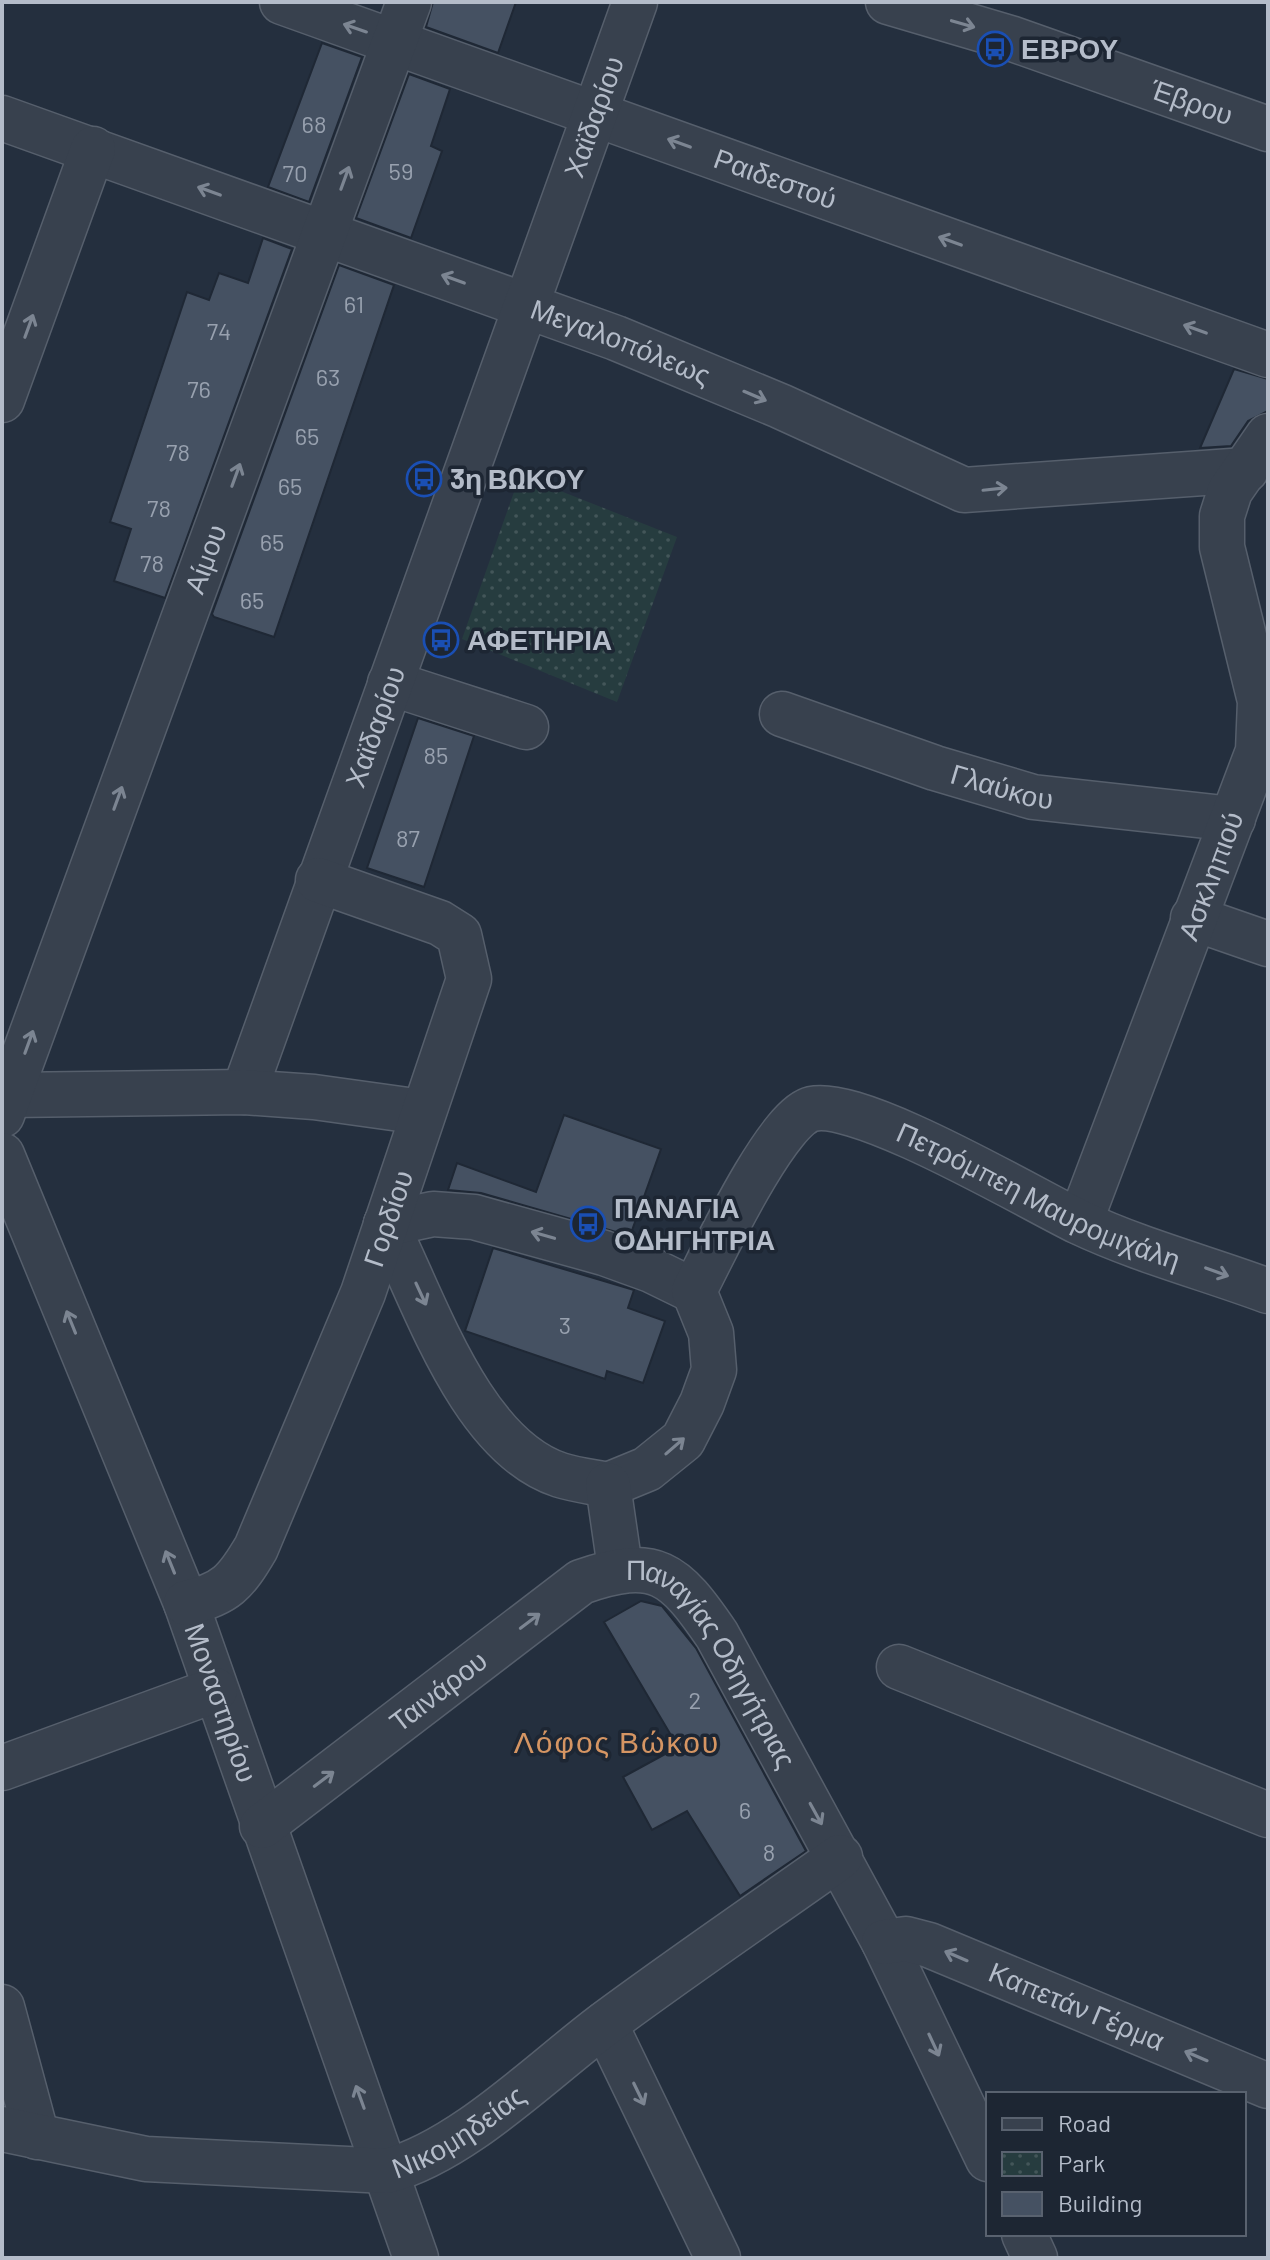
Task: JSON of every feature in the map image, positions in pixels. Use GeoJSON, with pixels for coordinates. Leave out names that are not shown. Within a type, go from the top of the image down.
{"type":"FeatureCollection","features":[{"type":"Feature","properties":{"kind":"street","name":"Ραιδεστού"},"geometry":{"type":"LineString","coordinates":[[282,2],[402,22],[596,113],[1268,355]]}},
{"type":"Feature","properties":{"kind":"street","name":"Χαϊδαρίου"},"geometry":{"type":"LineString","coordinates":[[244,1092],[635,2]]}},
{"type":"Feature","properties":{"kind":"street","name":"Έβρου"},"geometry":{"type":"LineString","coordinates":[[888,2],[1010,38],[1268,129]]}},
{"type":"Feature","properties":{"kind":"street","name":"Αίμου"},"geometry":{"type":"LineString","coordinates":[[6,1105],[402,22]]}},
{"type":"Feature","properties":{"kind":"street","name":"Μεγαλοπόλεως"},"geometry":{"type":"LineString","coordinates":[[2,118],[527,306],[766,400],[964,490],[1257,453]]}},
{"type":"Feature","properties":{"kind":"street"},"geometry":{"type":"LineString","coordinates":[[2,400],[93,149]]}},
{"type":"Feature","properties":{"kind":"street","name":"Ασκληπιού"},"geometry":{"type":"LineString","coordinates":[[1080,1222],[1193,918],[1263,752],[1260,701],[1222,547],[1222,516],[1230,491],[1257,453]]}},
{"type":"Feature","properties":{"kind":"street"},"geometry":{"type":"LineString","coordinates":[[390,683],[526,727]]}},
{"type":"Feature","properties":{"kind":"street","name":"Γλαύκου"},"geometry":{"type":"LineString","coordinates":[[782,714],[935,768],[1033,797],[1233,819]]}},
{"type":"Feature","properties":{"kind":"street","name":"Γορδίου"},"geometry":{"type":"LineString","coordinates":[[186,1603],[213,1597],[238,1578],[256,1548],[363,1293],[469,979],[459,935],[440,923],[318,880]]}},
{"type":"Feature","properties":{"kind":"street"},"geometry":{"type":"LineString","coordinates":[[1193,918],[1268,944]]}},
{"type":"Feature","properties":{"kind":"street"},"geometry":{"type":"LineString","coordinates":[[6,1105],[244,1092],[314,1097],[422,1112]]}},
{"type":"Feature","properties":{"kind":"street","name":"Πετρόμπεη Μαυρομιχάλη"},"geometry":{"type":"LineString","coordinates":[[694,1291],[767,1158],[787,1128],[810,1109],[846,1109],[1030,1194],[1080,1222],[1268,1291]]}},
{"type":"Feature","properties":{"kind":"street","name":"Μοναστηρίου"},"geometry":{"type":"LineString","coordinates":[[2,1155],[186,1603],[416,2258]]}},
{"type":"Feature","properties":{"kind":"street"},"geometry":{"type":"LineString","coordinates":[[433,1214],[474,1217],[604,1253],[651,1270],[694,1291],[711,1333],[714,1370],[683,1440],[647,1469],[608,1485],[558,1475],[518,1450],[484,1419],[464,1386],[386,1224],[433,1214]]}},
{"type":"Feature","properties":{"kind":"street","name":"Παναγίας Οδηγήτριας"},"geometry":{"type":"LineString","coordinates":[[608,1485],[620,1568],[648,1568],[670,1580],[696,1604],[717,1635],[884,1942],[986,2155]]}},
{"type":"Feature","properties":{"kind":"street","name":"Ταινάρου"},"geometry":{"type":"LineString","coordinates":[[262,1826],[581,1582],[620,1568]]}},
{"type":"Feature","properties":{"kind":"street"},"geometry":{"type":"LineString","coordinates":[[899,1667],[1268,1815]]}},
{"type":"Feature","properties":{"kind":"street"},"geometry":{"type":"LineString","coordinates":[[2,1768],[215,1690]]}},
{"type":"Feature","properties":{"kind":"street","name":"Νικομηδείας"},"geometry":{"type":"LineString","coordinates":[[19,2133],[146,2159],[387,2171],[410,2164],[449,2144],[605,2024],[840,1857]]}},
{"type":"Feature","properties":{"kind":"street","name":"Καπετάν Γέρμα"},"geometry":{"type":"LineString","coordinates":[[884,1942],[906,1939],[929,1945],[1268,2086]]}},
{"type":"Feature","properties":{"kind":"street"},"geometry":{"type":"LineString","coordinates":[[2,2007],[19,2133]]}},
{"type":"Feature","properties":{"kind":"street"},"geometry":{"type":"LineString","coordinates":[[605,2024],[718,2258]]}},
{"type":"Feature","properties":{"kind":"street"},"geometry":{"type":"LineString","coordinates":[[1025,2236],[1035,2258]]}},
{"type":"Feature","properties":{"kind":"green space"},"geometry":{"type":"Polygon","coordinates":[[[520,475],[677,537],[617,702],[462,639],[520,475]]]}},
{"type":"Feature","properties":{"kind":"building"},"geometry":{"type":"Polygon","coordinates":[[[433,2],[516,2],[498,53],[426,27],[433,2]]]}},
{"type":"Feature","properties":{"kind":"building"},"geometry":{"type":"Polygon","coordinates":[[[322,43],[362,57],[309,202],[268,187],[322,43]]]}},
{"type":"Feature","properties":{"kind":"building"},"geometry":{"type":"Polygon","coordinates":[[[409,74],[450,89],[431,146],[442,151],[411,238],[356,218],[409,74]]]}},
{"type":"Feature","properties":{"kind":"building"},"geometry":{"type":"Polygon","coordinates":[[[263,238],[292,249],[165,598],[114,581],[131,529],[110,522],[187,292],[209,300],[219,273],[248,283],[263,238]]]}},
{"type":"Feature","properties":{"kind":"building"},"geometry":{"type":"Polygon","coordinates":[[[339,265],[394,285],[274,637],[212,614],[339,265]]]}},
{"type":"Feature","properties":{"kind":"building"},"geometry":{"type":"Polygon","coordinates":[[[1234,369],[1268,379],[1268,411],[1248,421],[1231,446],[1200,448],[1234,369]]]}},
{"type":"Feature","properties":{"kind":"building"},"geometry":{"type":"Polygon","coordinates":[[[418,718],[474,736],[424,887],[367,868],[418,718]]]}},
{"type":"Feature","properties":{"kind":"building"},"geometry":{"type":"Polygon","coordinates":[[[564,1115],[661,1149],[630,1236],[481,1193],[448,1190],[457,1163],[536,1192],[564,1115]]]}},
{"type":"Feature","properties":{"kind":"building"},"geometry":{"type":"Polygon","coordinates":[[[493,1248],[634,1290],[628,1308],[665,1321],[643,1383],[607,1371],[605,1379],[465,1331],[493,1248]]]}},
{"type":"Feature","properties":{"kind":"building"},"geometry":{"type":"Polygon","coordinates":[[[641,1601],[662,1606],[696,1648],[806,1851],[740,1896],[687,1811],[652,1830],[623,1777],[678,1747],[604,1622],[641,1601]]]}},
{"type":"Feature","properties":{"kind":"place","name":"ΕΒΡΟΥ"},"geometry":{"type":"Point","coordinates":[995,49]}},
{"type":"Feature","properties":{"kind":"place","name":"3η ΒΩΚΟΥ"},"geometry":{"type":"Point","coordinates":[424,479]}},
{"type":"Feature","properties":{"kind":"place","name":"ΑΦΕΤΗΡΙΑ"},"geometry":{"type":"Point","coordinates":[441,640]}},
{"type":"Feature","properties":{"kind":"place","name":"ΠΑΝΑΓΙΑ ΟΔΗΓΗΤΡΙΑ"},"geometry":{"type":"Point","coordinates":[588,1224]}},
{"type":"Feature","properties":{"kind":"district","name":"Λόφος Βώκου"},"geometry":{"type":"Point","coordinates":[617,1743]}}]}
